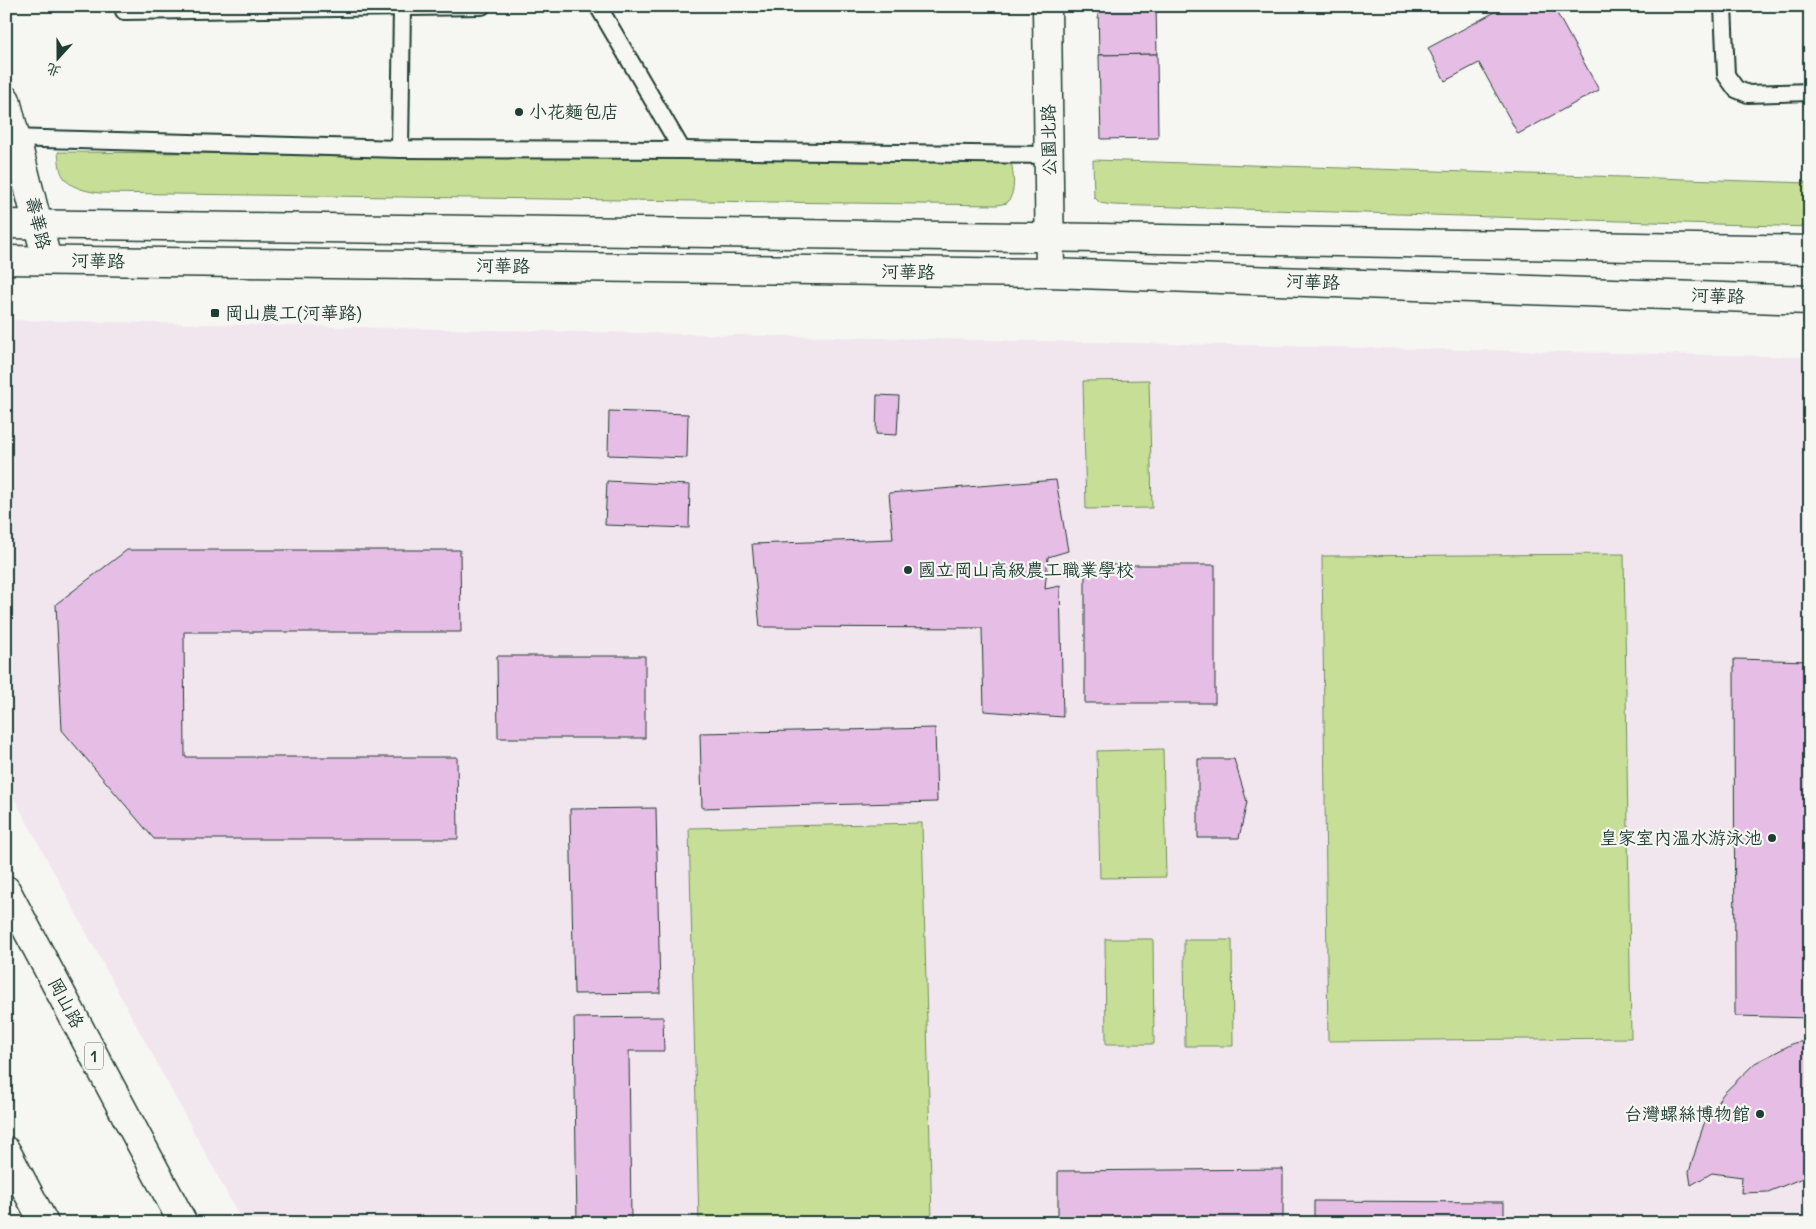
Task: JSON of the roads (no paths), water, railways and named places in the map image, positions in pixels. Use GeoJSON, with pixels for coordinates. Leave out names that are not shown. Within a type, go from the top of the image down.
{"type":"FeatureCollection","features":[{"type":"Feature","properties":{"kind":"street","name":"公園北路"},"geometry":{"type":"LineString","coordinates":[[1047,6],[1050,274]]}},
{"type":"Feature","properties":{"kind":"street","name":"壽華路"},"geometry":{"type":"LineString","coordinates":[[6,100],[11,138],[39,224],[47,260]]}},
{"type":"Feature","properties":{"kind":"street","name":"河華路"},"geometry":{"type":"LineString","coordinates":[[6,224],[1810,250]]}},
{"type":"Feature","properties":{"kind":"street","name":"河華路"},"geometry":{"type":"LineString","coordinates":[[6,260],[1050,274],[1810,300]]}},
{"type":"Feature","properties":{"kind":"street","name":"岡山路"},"geometry":{"type":"LineString","coordinates":[[6,890],[183,1223]]}},
{"type":"Feature","properties":{"kind":"street"},"geometry":{"type":"LineString","coordinates":[[6,1152],[44,1223]]}},
{"type":"Feature","properties":{"kind":"lane"},"geometry":{"type":"LineString","coordinates":[[124,11],[482,6]]}},
{"type":"Feature","properties":{"kind":"lane"},"geometry":{"type":"LineString","coordinates":[[598,6],[682,150]]}},
{"type":"Feature","properties":{"kind":"lane"},"geometry":{"type":"LineString","coordinates":[[1723,6],[1726,75],[1736,89],[1748,94],[1810,92]]}},
{"type":"Feature","properties":{"kind":"lane"},"geometry":{"type":"LineString","coordinates":[[400,149],[402,7]]}},
{"type":"Feature","properties":{"kind":"lane"},"geometry":{"type":"LineString","coordinates":[[11,138],[400,149],[682,150],[1050,155]]}},
{"type":"Feature","properties":{"kind":"place","name":"小花麵包店"},"geometry":{"type":"Point","coordinates":[519,112]}},
{"type":"Feature","properties":{"kind":"place","name":"岡山農工(河華路)"},"geometry":{"type":"Point","coordinates":[215,313]}},
{"type":"Feature","properties":{"kind":"place","name":"國立岡山高級農工職業學校"},"geometry":{"type":"Point","coordinates":[908,570]}},
{"type":"Feature","properties":{"kind":"place","name":"皇家室內溫水游泳池"},"geometry":{"type":"Point","coordinates":[1772,838]}},
{"type":"Feature","properties":{"kind":"place","name":"台灣螺絲博物館"},"geometry":{"type":"Point","coordinates":[1760,1114]}}]}
